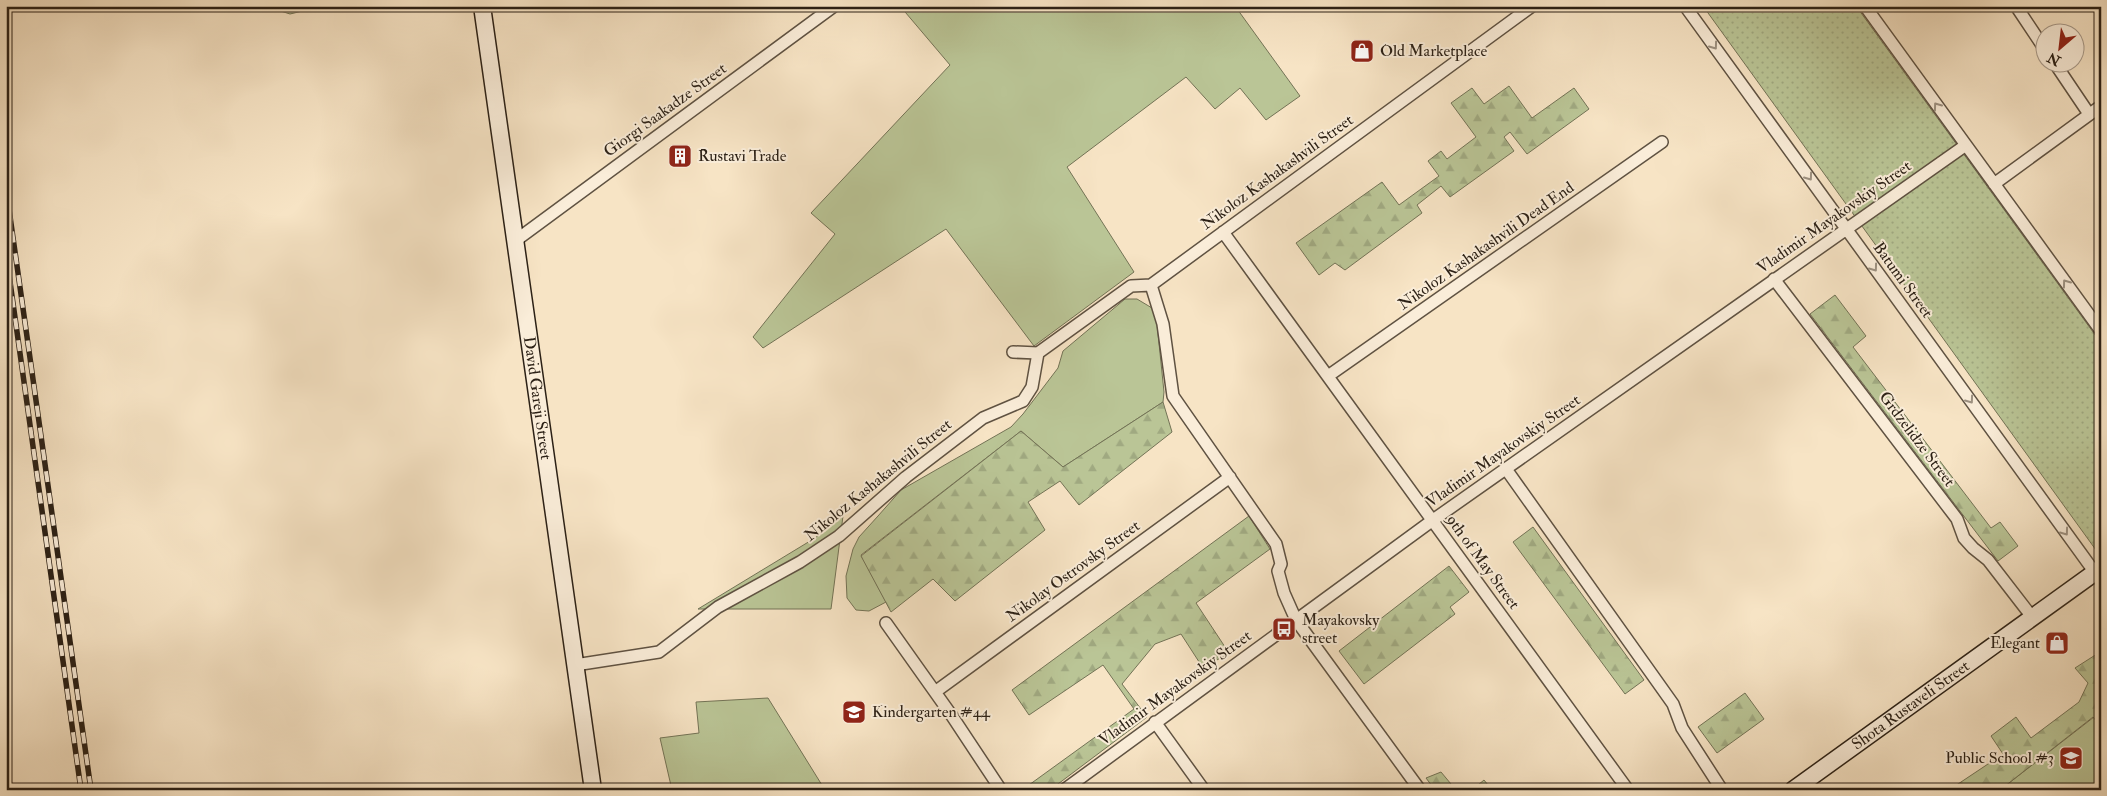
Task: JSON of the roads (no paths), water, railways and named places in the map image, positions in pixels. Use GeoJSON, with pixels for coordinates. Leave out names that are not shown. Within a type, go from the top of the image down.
{"type":"FeatureCollection","features":[{"type":"Feature","properties":{"kind":"main road","name":"David Gareji Street"},"geometry":{"type":"LineString","coordinates":[[482,6],[593,790]]}},
{"type":"Feature","properties":{"kind":"main road","name":"Shota Rustaveli Street"},"geometry":{"type":"LineString","coordinates":[[1793,790],[2032,617],[2099,574]]}},
{"type":"Feature","properties":{"kind":"street","name":"Giorgi Saakadze Street"},"geometry":{"type":"LineString","coordinates":[[515,241],[834,6]]}},
{"type":"Feature","properties":{"kind":"street","name":"Nikoloz Kashakashvili Street"},"geometry":{"type":"LineString","coordinates":[[575,665],[660,652],[718,607],[800,562],[839,536],[906,477],[983,418],[1023,401],[1032,387],[1038,354],[1132,286],[1151,285],[1532,6]]}},
{"type":"Feature","properties":{"kind":"street","name":"Batumi Street"},"geometry":{"type":"LineString","coordinates":[[1685,6],[2099,574]]}},
{"type":"Feature","properties":{"kind":"street"},"geometry":{"type":"LineString","coordinates":[[1865,6],[1994,184],[2099,324]]}},
{"type":"Feature","properties":{"kind":"street"},"geometry":{"type":"LineString","coordinates":[[2016,6],[2034,33]]}},
{"type":"Feature","properties":{"kind":"street"},"geometry":{"type":"LineString","coordinates":[[2061,72],[2089,114]]}},
{"type":"Feature","properties":{"kind":"street"},"geometry":{"type":"LineString","coordinates":[[1994,184],[2101,106]]}},
{"type":"Feature","properties":{"kind":"street","name":"Nikoloz Kashakashvili Dead End"},"geometry":{"type":"LineString","coordinates":[[1328,376],[1662,142]]}},
{"type":"Feature","properties":{"kind":"street","name":"Vladimir Mayakovskiy Street"},"geometry":{"type":"LineString","coordinates":[[1064,790],[1433,520],[1966,145]]}},
{"type":"Feature","properties":{"kind":"street","name":"9th of May Street"},"geometry":{"type":"LineString","coordinates":[[1223,232],[1628,790]]}},
{"type":"Feature","properties":{"kind":"street","name":"Grdzelidze Street"},"geometry":{"type":"LineString","coordinates":[[1774,279],[1957,519],[1964,538],[1988,560],[2032,617]]}},
{"type":"Feature","properties":{"kind":"street"},"geometry":{"type":"LineString","coordinates":[[1151,285],[1162,324],[1173,396],[1276,544],[1281,564],[1278,571],[1284,593],[1296,620],[1420,790]]}},
{"type":"Feature","properties":{"kind":"street"},"geometry":{"type":"LineString","coordinates":[[1013,352],[1038,354]]}},
{"type":"Feature","properties":{"kind":"street"},"geometry":{"type":"LineString","coordinates":[[1506,469],[1673,704],[1682,728],[1722,790]]}},
{"type":"Feature","properties":{"kind":"street","name":"Nikolay Ostrovsky Street"},"geometry":{"type":"LineString","coordinates":[[935,692],[1230,477]]}},
{"type":"Feature","properties":{"kind":"street"},"geometry":{"type":"LineString","coordinates":[[886,623],[1002,790]]}},
{"type":"Feature","properties":{"kind":"street"},"geometry":{"type":"LineString","coordinates":[[1155,722],[1204,790]]}},
{"type":"Feature","properties":{"kind":"railway"},"geometry":{"type":"LineString","coordinates":[[6,188],[91,790]]}},
{"type":"Feature","properties":{"kind":"railway"},"geometry":{"type":"LineString","coordinates":[[6,253],[81,790]]}},
{"type":"Feature","properties":{"kind":"place","name":"Old Marketplace"},"geometry":{"type":"Point","coordinates":[1362,51]}},
{"type":"Feature","properties":{"kind":"place","name":"Rustavi Trade"},"geometry":{"type":"Point","coordinates":[680,156]}},
{"type":"Feature","properties":{"kind":"place","name":"Mayakovsky street"},"geometry":{"type":"Point","coordinates":[1284,629]}},
{"type":"Feature","properties":{"kind":"place","name":"Elegant"},"geometry":{"type":"Point","coordinates":[2057,643]}},
{"type":"Feature","properties":{"kind":"place","name":"Kindergarten #44"},"geometry":{"type":"Point","coordinates":[854,712]}},
{"type":"Feature","properties":{"kind":"place","name":"Public School #3"},"geometry":{"type":"Point","coordinates":[2071,758]}}]}
